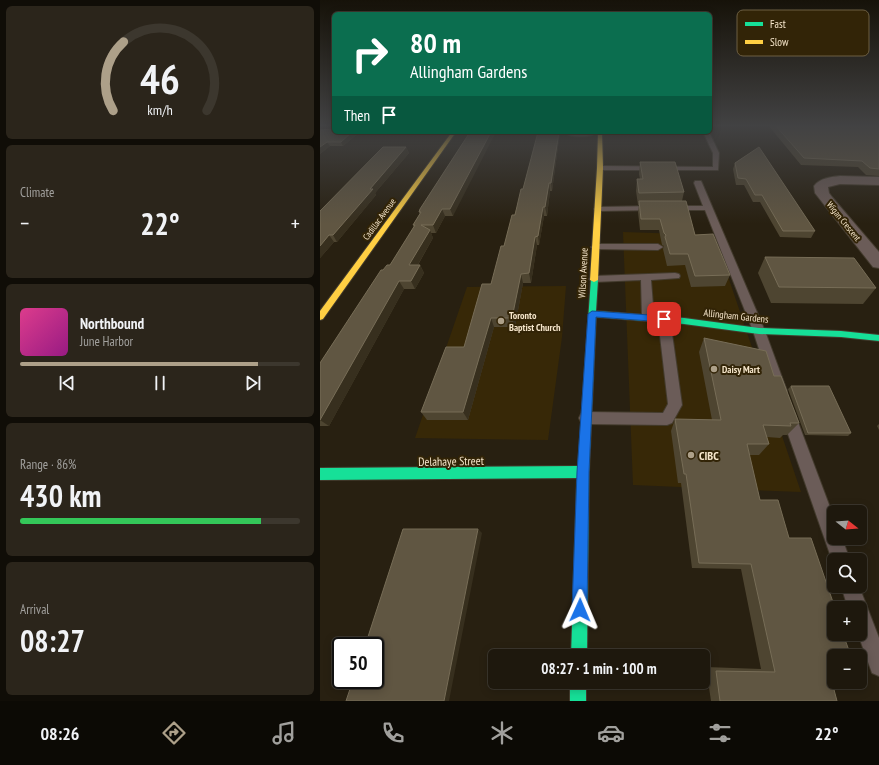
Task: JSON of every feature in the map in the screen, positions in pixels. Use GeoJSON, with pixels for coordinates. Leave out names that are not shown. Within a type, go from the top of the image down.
{"type":"FeatureCollection","features":[{"type":"Feature","properties":{"kind":"street","name":"Cadillac Avenue"},"geometry":{"type":"LineString","coordinates":[[320,317],[435,158]]}},
{"type":"Feature","properties":{"kind":"street","name":"Wilson Avenue"},"geometry":{"type":"LineString","coordinates":[[579,649],[583,472],[600,158]]}},
{"type":"Feature","properties":{"kind":"street","name":"Wigan Crescent"},"geometry":{"type":"LineString","coordinates":[[879,181],[832,180],[821,186],[822,193],[827,200],[879,263]]}},
{"type":"Feature","properties":{"kind":"street","name":"Allingham Gardens"},"geometry":{"type":"LineString","coordinates":[[592,314],[664,319],[758,331],[841,334],[879,338]]}},
{"type":"Feature","properties":{"kind":"street","name":"Delahaye Street"},"geometry":{"type":"LineString","coordinates":[[320,474],[583,472]]}},
{"type":"Feature","properties":{"kind":"street"},"geometry":{"type":"LineString","coordinates":[[578,689],[578,701]]}},
{"type":"Feature","properties":{"kind":"lane"},"geometry":{"type":"LineString","coordinates":[[600,168],[716,169],[716,158]]}},
{"type":"Feature","properties":{"kind":"lane"},"geometry":{"type":"LineString","coordinates":[[698,183],[758,331],[838,553]]}},
{"type":"Feature","properties":{"kind":"lane"},"geometry":{"type":"LineString","coordinates":[[598,208],[708,208]]}},
{"type":"Feature","properties":{"kind":"lane"},"geometry":{"type":"LineString","coordinates":[[596,247],[658,247]]}},
{"type":"Feature","properties":{"kind":"lane"},"geometry":{"type":"LineString","coordinates":[[594,279],[675,276]]}},
{"type":"Feature","properties":{"kind":"lane"},"geometry":{"type":"LineString","coordinates":[[646,277],[648,318]]}},
{"type":"Feature","properties":{"kind":"lane"},"geometry":{"type":"LineString","coordinates":[[586,418],[667,419],[675,405],[664,319]]}},
{"type":"Feature","properties":{"kind":"lane"},"geometry":{"type":"LineString","coordinates":[[867,633],[879,666]]}},
{"type":"Feature","properties":{"kind":"shaded area"},"geometry":{"type":"Polygon","coordinates":[[[623,232],[714,235],[801,492],[633,485],[623,232]]]}},
{"type":"Feature","properties":{"kind":"shaded area"},"geometry":{"type":"Polygon","coordinates":[[[566,286],[562,337],[548,440],[415,438],[467,287],[566,286]]]}},
{"type":"Feature","properties":{"kind":"building"},"geometry":{"type":"Polygon","coordinates":[[[372,158],[397,158],[370,189],[373,189],[333,235],[329,235],[320,246],[320,211],[372,158]]]}},
{"type":"Feature","properties":{"kind":"building"},"geometry":{"type":"Polygon","coordinates":[[[453,158],[477,158],[450,209],[442,209],[433,225],[421,225],[430,230],[409,265],[420,265],[411,281],[399,281],[320,420],[320,363],[381,270],[383,270],[387,265],[390,265],[415,225],[413,225],[421,212],[419,212],[453,158]]]}},
{"type":"Feature","properties":{"kind":"building"},"geometry":{"type":"Polygon","coordinates":[[[531,158],[555,158],[551,183],[549,183],[545,207],[543,207],[538,236],[535,237],[529,273],[521,274],[512,318],[491,318],[463,412],[421,412],[446,347],[464,347],[482,284],[491,284],[501,246],[504,246],[512,215],[515,215],[521,189],[523,189],[531,158]]]}},
{"type":"Feature","properties":{"kind":"building"},"geometry":{"type":"Polygon","coordinates":[[[743,158],[766,158],[815,231],[783,231],[762,195],[755,195],[746,179],[738,178],[735,163],[743,158]]]}},
{"type":"Feature","properties":{"kind":"building"},"geometry":{"type":"Polygon","coordinates":[[[804,158],[879,158],[879,169],[870,168],[862,161],[804,158]]]}},
{"type":"Feature","properties":{"kind":"building"},"geometry":{"type":"Polygon","coordinates":[[[640,162],[675,162],[684,192],[639,193],[637,179],[643,179],[640,162]]]}},
{"type":"Feature","properties":{"kind":"building"},"geometry":{"type":"Polygon","coordinates":[[[639,201],[686,201],[695,235],[713,234],[730,275],[695,276],[688,254],[670,254],[665,237],[666,235],[660,219],[641,219],[639,201]]]}},
{"type":"Feature","properties":{"kind":"building"},"geometry":{"type":"Polygon","coordinates":[[[765,257],[854,258],[876,288],[779,287],[765,257]]]}},
{"type":"Feature","properties":{"kind":"building"},"geometry":{"type":"Polygon","coordinates":[[[704,338],[766,351],[774,376],[781,376],[799,423],[790,423],[791,426],[763,425],[769,444],[747,444],[760,500],[778,500],[789,538],[811,538],[827,585],[827,593],[830,593],[833,601],[827,601],[827,641],[846,641],[848,649],[827,649],[827,689],[834,689],[837,701],[720,701],[716,671],[775,672],[751,564],[699,563],[686,474],[684,474],[675,419],[721,420],[704,338]]]}},
{"type":"Feature","properties":{"kind":"building"},"geometry":{"type":"Polygon","coordinates":[[[791,386],[829,386],[851,433],[808,433],[791,386]]]}},
{"type":"Feature","properties":{"kind":"building"},"geometry":{"type":"Polygon","coordinates":[[[403,529],[478,529],[444,701],[346,701],[350,689],[384,689],[384,637],[368,637],[403,529]]]}},
{"type":"Feature","properties":{"kind":"traffic: fast"},"geometry":{"type":"LineString","coordinates":[[579,649],[583,472],[594,280]]}},
{"type":"Feature","properties":{"kind":"traffic: fast"},"geometry":{"type":"LineString","coordinates":[[592,314],[684,321],[759,331],[841,334],[879,338]]}},
{"type":"Feature","properties":{"kind":"traffic: fast"},"geometry":{"type":"LineString","coordinates":[[320,474],[583,472]]}},
{"type":"Feature","properties":{"kind":"traffic: fast"},"geometry":{"type":"LineString","coordinates":[[578,689],[578,701]]}},
{"type":"Feature","properties":{"kind":"traffic: slow"},"geometry":{"type":"LineString","coordinates":[[320,317],[435,158]]}},
{"type":"Feature","properties":{"kind":"traffic: slow"},"geometry":{"type":"LineString","coordinates":[[594,280],[600,158]]}},
{"type":"Feature","properties":{"kind":"place","name":"Toronto Baptist Church"},"geometry":{"type":"Point","coordinates":[501,321]}},
{"type":"Feature","properties":{"kind":"place","name":"Daisy Mart"},"geometry":{"type":"Point","coordinates":[714,369]}},
{"type":"Feature","properties":{"kind":"place","name":"CIBC"},"geometry":{"type":"Point","coordinates":[691,455]}},
{"type":"Feature","properties":{"kind":"route"},"geometry":{"type":"LineString","coordinates":[[580,610],[583,472],[592,314],[664,319]]}}]}
